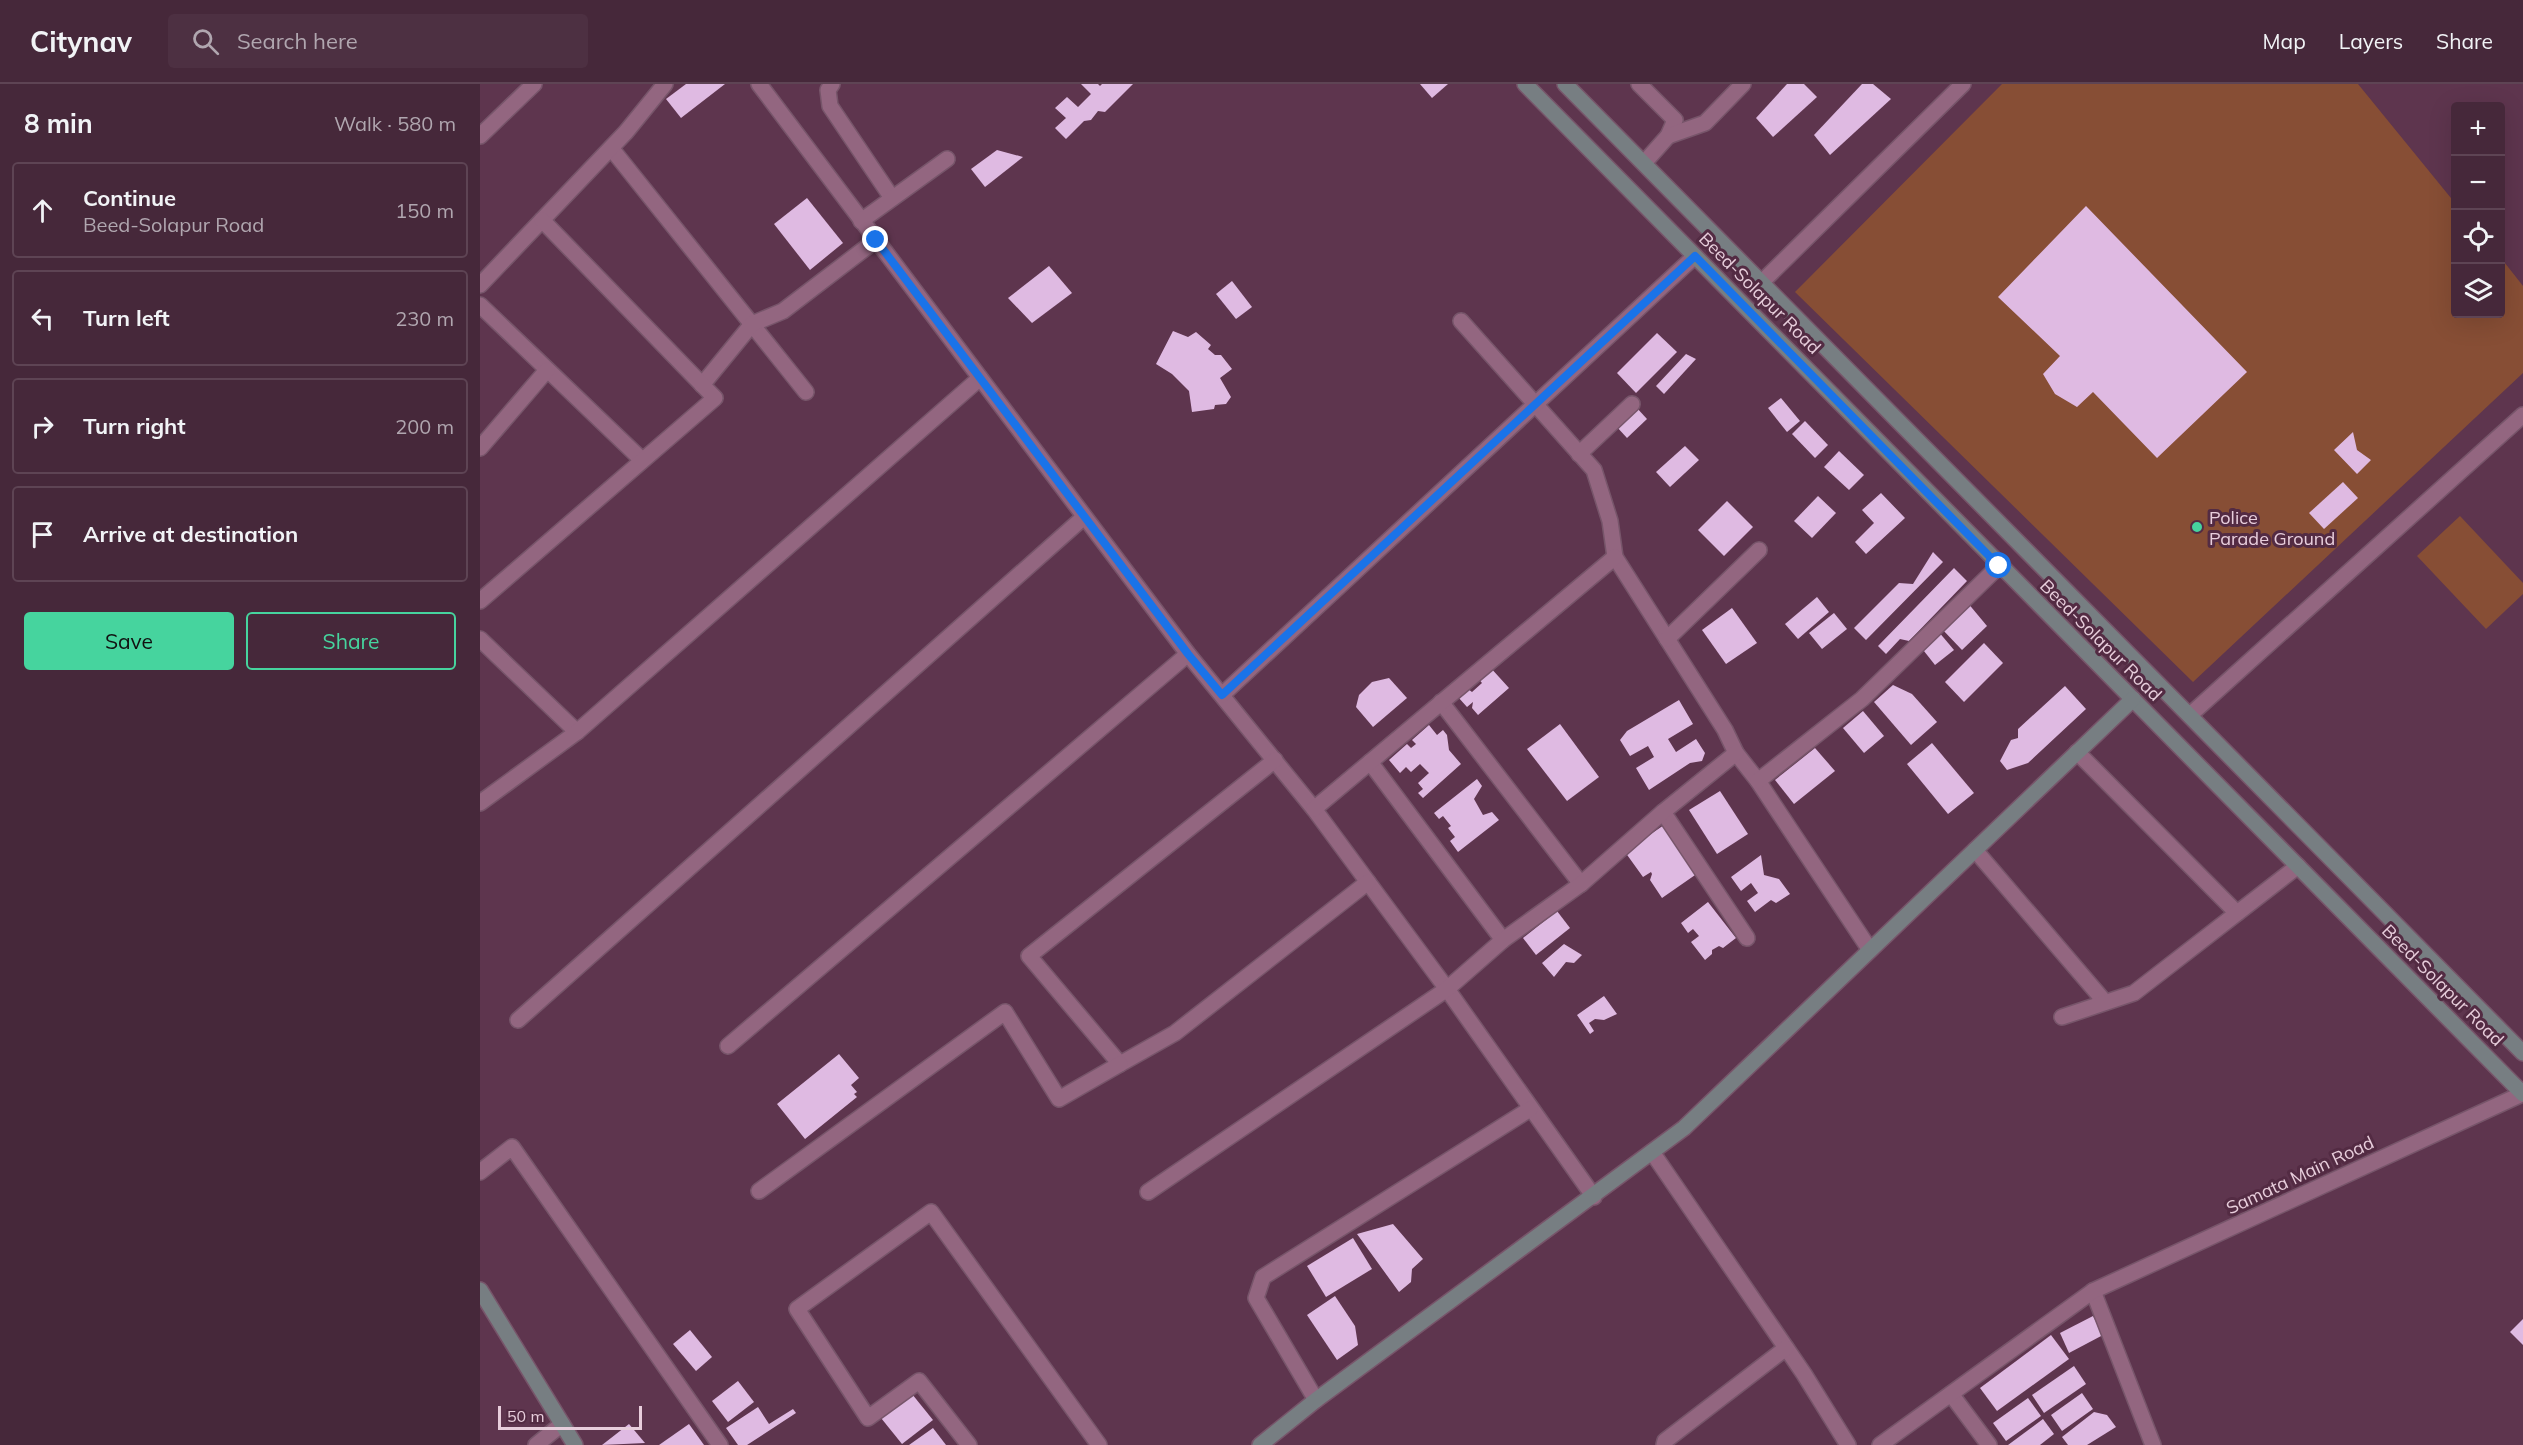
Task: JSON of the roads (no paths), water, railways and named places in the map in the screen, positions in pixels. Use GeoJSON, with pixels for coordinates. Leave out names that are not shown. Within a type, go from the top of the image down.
{"type":"FeatureCollection","features":[{"type":"Feature","properties":{"kind":"main road","name":"Beed-Solapur Road"},"geometry":{"type":"LineString","coordinates":[[1525,84],[2523,1094]]}},
{"type":"Feature","properties":{"kind":"main road","name":"Beed-Solapur Road"},"geometry":{"type":"LineString","coordinates":[[1565,84],[2523,1053]]}},
{"type":"Feature","properties":{"kind":"main road"},"geometry":{"type":"LineString","coordinates":[[1260,1445],[1316,1400],[1594,1197],[1684,1128],[2133,699]]}},
{"type":"Feature","properties":{"kind":"main road"},"geometry":{"type":"LineString","coordinates":[[480,1290],[575,1445]]}},
{"type":"Feature","properties":{"kind":"street"},"geometry":{"type":"LineString","coordinates":[[480,135],[534,84]]}},
{"type":"Feature","properties":{"kind":"street"},"geometry":{"type":"LineString","coordinates":[[480,285],[611,148],[664,84]]}},
{"type":"Feature","properties":{"kind":"street"},"geometry":{"type":"LineString","coordinates":[[759,84],[1188,654],[1314,809],[1447,989],[1594,1197]]}},
{"type":"Feature","properties":{"kind":"street"},"geometry":{"type":"LineString","coordinates":[[832,84],[828,90],[830,106],[892,198]]}},
{"type":"Feature","properties":{"kind":"street"},"geometry":{"type":"LineString","coordinates":[[1639,84],[1676,120],[1668,136],[1644,163]]}},
{"type":"Feature","properties":{"kind":"street"},"geometry":{"type":"LineString","coordinates":[[1668,136],[1705,123],[1743,84]]}},
{"type":"Feature","properties":{"kind":"street"},"geometry":{"type":"LineString","coordinates":[[1762,282],[1963,84]]}},
{"type":"Feature","properties":{"kind":"street"},"geometry":{"type":"LineString","coordinates":[[611,148],[806,392]]}},
{"type":"Feature","properties":{"kind":"street"},"geometry":{"type":"LineString","coordinates":[[861,221],[947,159]]}},
{"type":"Feature","properties":{"kind":"street"},"geometry":{"type":"LineString","coordinates":[[480,601],[715,398],[542,220]]}},
{"type":"Feature","properties":{"kind":"street"},"geometry":{"type":"LineString","coordinates":[[702,385],[752,324],[783,311],[876,240]]}},
{"type":"Feature","properties":{"kind":"street"},"geometry":{"type":"LineString","coordinates":[[1222,695],[1695,256]]}},
{"type":"Feature","properties":{"kind":"street"},"geometry":{"type":"LineString","coordinates":[[480,305],[642,460]]}},
{"type":"Feature","properties":{"kind":"street"},"geometry":{"type":"LineString","coordinates":[[1461,321],[1594,470],[1611,521],[1615,557],[1725,730],[1736,753],[1758,781],[1870,950]]}},
{"type":"Feature","properties":{"kind":"street"},"geometry":{"type":"LineString","coordinates":[[480,448],[548,370]]}},
{"type":"Feature","properties":{"kind":"street"},"geometry":{"type":"LineString","coordinates":[[480,804],[577,732],[980,378]]}},
{"type":"Feature","properties":{"kind":"street"},"geometry":{"type":"LineString","coordinates":[[1579,454],[1632,404]]}},
{"type":"Feature","properties":{"kind":"street"},"geometry":{"type":"LineString","coordinates":[[2190,715],[2523,415]]}},
{"type":"Feature","properties":{"kind":"street"},"geometry":{"type":"LineString","coordinates":[[518,1020],[1084,517]]}},
{"type":"Feature","properties":{"kind":"street"},"geometry":{"type":"LineString","coordinates":[[1667,639],[1759,550]]}},
{"type":"Feature","properties":{"kind":"street"},"geometry":{"type":"LineString","coordinates":[[1314,809],[1615,557]]}},
{"type":"Feature","properties":{"kind":"street"},"geometry":{"type":"LineString","coordinates":[[1758,781],[1862,699],[1999,566]]}},
{"type":"Feature","properties":{"kind":"street"},"geometry":{"type":"LineString","coordinates":[[480,639],[577,732]]}},
{"type":"Feature","properties":{"kind":"street"},"geometry":{"type":"LineString","coordinates":[[728,1046],[1188,654]]}},
{"type":"Feature","properties":{"kind":"street"},"geometry":{"type":"LineString","coordinates":[[1441,702],[1581,884]]}},
{"type":"Feature","properties":{"kind":"street"},"geometry":{"type":"LineString","coordinates":[[2077,752],[2237,913]]}},
{"type":"Feature","properties":{"kind":"street"},"geometry":{"type":"LineString","coordinates":[[1148,1192],[1447,989],[1503,940],[1581,884],[1736,753]]}},
{"type":"Feature","properties":{"kind":"street"},"geometry":{"type":"LineString","coordinates":[[1120,1064],[1029,956],[1275,760]]}},
{"type":"Feature","properties":{"kind":"street"},"geometry":{"type":"LineString","coordinates":[[1370,762],[1503,940]]}},
{"type":"Feature","properties":{"kind":"street"},"geometry":{"type":"LineString","coordinates":[[1664,812],[1747,938]]}},
{"type":"Feature","properties":{"kind":"street"},"geometry":{"type":"LineString","coordinates":[[1975,850],[2105,1002]]}},
{"type":"Feature","properties":{"kind":"street"},"geometry":{"type":"LineString","coordinates":[[2062,1017],[2134,993],[2298,866]]}},
{"type":"Feature","properties":{"kind":"street"},"geometry":{"type":"LineString","coordinates":[[759,1191],[1005,1012],[1059,1099],[1175,1033],[1368,882]]}},
{"type":"Feature","properties":{"kind":"street","name":"Samata Main Road"},"geometry":{"type":"LineString","coordinates":[[1880,1445],[2093,1291],[2523,1094]]}},
{"type":"Feature","properties":{"kind":"street"},"geometry":{"type":"LineString","coordinates":[[1316,1400],[1256,1298],[1263,1276],[1530,1109]]}},
{"type":"Feature","properties":{"kind":"street"},"geometry":{"type":"LineString","coordinates":[[480,1172],[512,1147],[720,1445]]}},
{"type":"Feature","properties":{"kind":"street"},"geometry":{"type":"LineString","coordinates":[[1652,1152],[1786,1348],[1848,1445]]}},
{"type":"Feature","properties":{"kind":"street"},"geometry":{"type":"LineString","coordinates":[[969,1445],[919,1381],[868,1418],[797,1309],[931,1212],[1099,1445]]}},
{"type":"Feature","properties":{"kind":"street"},"geometry":{"type":"LineString","coordinates":[[2093,1291],[2153,1445]]}},
{"type":"Feature","properties":{"kind":"street"},"geometry":{"type":"LineString","coordinates":[[1664,1445],[1665,1441],[1786,1348]]}},
{"type":"Feature","properties":{"kind":"street"},"geometry":{"type":"LineString","coordinates":[[1951,1394],[1989,1445]]}},
{"type":"Feature","properties":{"kind":"street"},"geometry":{"type":"LineString","coordinates":[[536,1445],[562,1424]]}},
{"type":"Feature","properties":{"kind":"place","name":"Police Parade Ground"},"geometry":{"type":"Point","coordinates":[2197,527]}}]}
